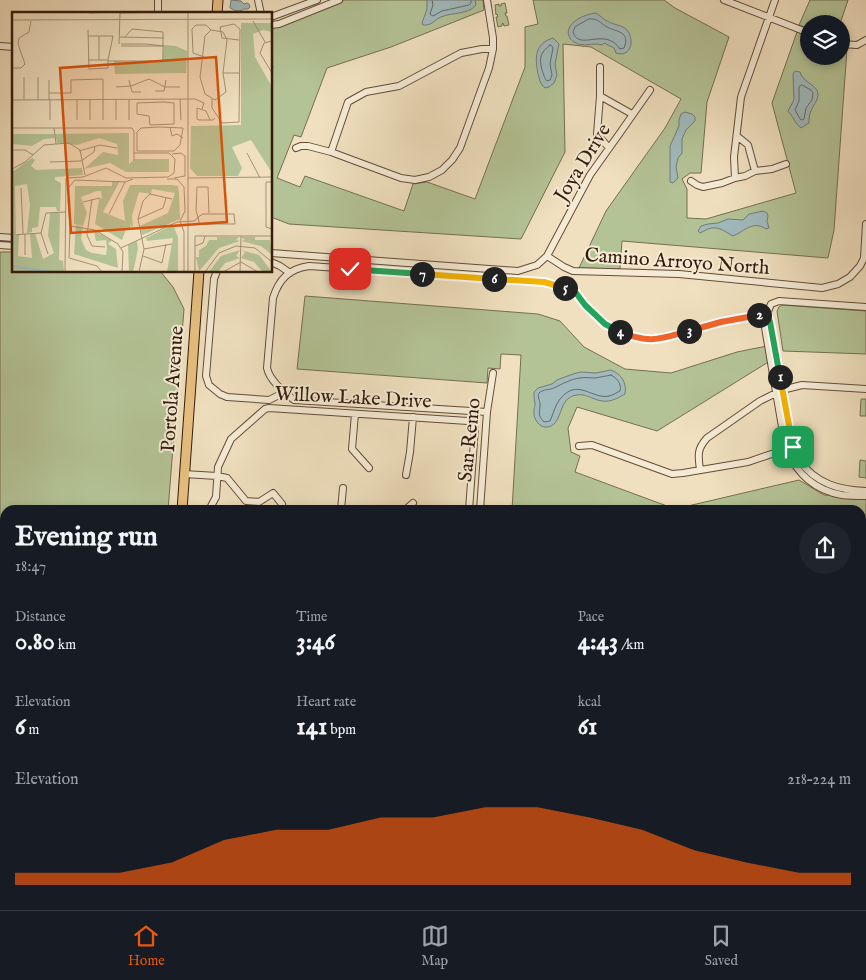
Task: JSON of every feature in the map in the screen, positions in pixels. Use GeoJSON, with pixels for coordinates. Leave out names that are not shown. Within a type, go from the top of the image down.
{"type":"FeatureCollection","features":[{"type":"Feature","properties":{"kind":"main road","name":"Portola Avenue"},"geometry":{"type":"LineString","coordinates":[[182,505],[199,272]]}},
{"type":"Feature","properties":{"kind":"street"},"geometry":{"type":"LineString","coordinates":[[272,17],[317,0]]}},
{"type":"Feature","properties":{"kind":"street"},"geometry":{"type":"LineString","coordinates":[[272,26],[339,0]]}},
{"type":"Feature","properties":{"kind":"street"},"geometry":{"type":"LineString","coordinates":[[296,148],[308,146],[331,152],[400,178],[415,180],[429,177],[442,170],[460,148],[489,68],[493,38],[487,0]]}},
{"type":"Feature","properties":{"kind":"street"},"geometry":{"type":"LineString","coordinates":[[724,0],[800,30]]}},
{"type":"Feature","properties":{"kind":"street"},"geometry":{"type":"LineString","coordinates":[[735,178],[734,157],[741,97],[775,0]]}},
{"type":"Feature","properties":{"kind":"street"},"geometry":{"type":"LineString","coordinates":[[850,45],[857,45],[866,40]]}},
{"type":"Feature","properties":{"kind":"street"},"geometry":{"type":"LineString","coordinates":[[331,152],[348,102],[366,92],[399,86],[461,53],[493,49]]}},
{"type":"Feature","properties":{"kind":"street","name":"Joya Drive"},"geometry":{"type":"LineString","coordinates":[[600,67],[597,134],[609,148]]}},
{"type":"Feature","properties":{"kind":"street","name":"Joya Drive"},"geometry":{"type":"LineString","coordinates":[[547,256],[590,175],[650,90]]}},
{"type":"Feature","properties":{"kind":"street"},"geometry":{"type":"LineString","coordinates":[[600,96],[632,114]]}},
{"type":"Feature","properties":{"kind":"street"},"geometry":{"type":"LineString","coordinates":[[737,136],[748,145],[755,171]]}},
{"type":"Feature","properties":{"kind":"street"},"geometry":{"type":"LineString","coordinates":[[691,181],[703,187],[745,176],[755,171],[772,169],[786,164]]}},
{"type":"Feature","properties":{"kind":"street","name":"Camino Arroyo North"},"geometry":{"type":"LineString","coordinates":[[547,256],[573,271],[679,274],[822,288],[838,284],[850,277],[860,266],[864,258],[866,224]]}},
{"type":"Feature","properties":{"kind":"street"},"geometry":{"type":"LineString","coordinates":[[272,254],[518,271],[537,265],[547,256]]}},
{"type":"Feature","properties":{"kind":"street"},"geometry":{"type":"LineString","coordinates":[[272,262],[290,273]]}},
{"type":"Feature","properties":{"kind":"street"},"geometry":{"type":"LineString","coordinates":[[487,412],[294,400],[272,379],[267,368],[273,298],[276,288],[290,273],[298,268],[309,266],[544,282],[562,286],[576,293],[585,305],[605,324],[619,332],[635,338],[648,340],[661,339],[721,322],[767,314]]}},
{"type":"Feature","properties":{"kind":"street"},"geometry":{"type":"LineString","coordinates":[[217,272],[214,278],[210,313],[206,376],[209,385],[227,397],[269,400],[285,392]]}},
{"type":"Feature","properties":{"kind":"street"},"geometry":{"type":"LineString","coordinates":[[866,307],[779,301],[771,304],[767,314],[770,322],[790,458],[803,476],[817,487],[842,495],[866,496]]}},
{"type":"Feature","properties":{"kind":"street","name":"San Remo"},"geometry":{"type":"LineString","coordinates":[[480,505],[487,412],[493,373]]}},
{"type":"Feature","properties":{"kind":"street"},"geometry":{"type":"LineString","coordinates":[[700,470],[698,456],[700,446],[706,438],[760,401],[779,391],[802,385],[866,389]]}},
{"type":"Feature","properties":{"kind":"street","name":"Willow Lake Drive"},"geometry":{"type":"LineString","coordinates":[[212,505],[216,497],[218,467],[231,439],[265,409],[468,421],[475,428],[469,505]]}},
{"type":"Feature","properties":{"kind":"street"},"geometry":{"type":"LineString","coordinates":[[355,414],[352,449],[369,468]]}},
{"type":"Feature","properties":{"kind":"street"},"geometry":{"type":"LineString","coordinates":[[406,475],[413,418]]}},
{"type":"Feature","properties":{"kind":"street"},"geometry":{"type":"LineString","coordinates":[[580,446],[592,445],[672,474],[748,462],[789,448]]}},
{"type":"Feature","properties":{"kind":"street"},"geometry":{"type":"LineString","coordinates":[[789,448],[807,470],[819,480],[833,487],[866,491]]}},
{"type":"Feature","properties":{"kind":"street"},"geometry":{"type":"LineString","coordinates":[[184,474],[226,478],[246,501],[259,502],[273,493],[282,505]]}},
{"type":"Feature","properties":{"kind":"street"},"geometry":{"type":"LineString","coordinates":[[341,505],[343,488]]}},
{"type":"Feature","properties":{"kind":"green space"},"geometry":{"type":"Polygon","coordinates":[[[345,0],[483,0],[484,10],[391,47],[327,68],[301,137],[294,135],[277,178],[300,187],[305,176],[404,211],[413,184],[427,182],[475,199],[525,67],[525,27],[538,24],[533,0],[664,0],[675,8],[729,37],[707,102],[701,173],[690,173],[682,179],[687,189],[687,218],[706,219],[796,193],[772,103],[797,32],[800,33],[800,65],[846,65],[834,230],[828,258],[622,241],[620,269],[579,268],[606,211],[665,128],[681,99],[591,47],[563,44],[565,152],[521,239],[289,224],[272,217],[272,29],[345,0]]]}},
{"type":"Feature","properties":{"kind":"green space"},"geometry":{"type":"Polygon","coordinates":[[[810,0],[848,0],[843,15],[803,15],[810,0]]]}},
{"type":"Feature","properties":{"kind":"green space"},"geometry":{"type":"Polygon","coordinates":[[[505,3],[507,13],[505,13],[509,25],[504,26],[503,23],[502,26],[498,27],[495,5],[499,4],[501,6],[501,4],[505,3]]]}},
{"type":"Feature","properties":{"kind":"green space"},"geometry":{"type":"Polygon","coordinates":[[[0,252],[12,252],[12,272],[161,272],[173,287],[184,309],[168,505],[0,505],[0,252]]]}},
{"type":"Feature","properties":{"kind":"green space"},"geometry":{"type":"Polygon","coordinates":[[[305,296],[538,314],[560,321],[584,347],[625,369],[671,373],[737,352],[767,346],[770,361],[657,431],[577,407],[568,428],[571,452],[580,456],[575,472],[664,505],[512,505],[521,355],[501,354],[500,369],[488,368],[487,383],[297,369],[305,296]]]}},
{"type":"Feature","properties":{"kind":"green space"},"geometry":{"type":"Polygon","coordinates":[[[782,305],[866,311],[866,354],[783,351],[777,311],[782,305]]]}},
{"type":"Feature","properties":{"kind":"green space"},"geometry":{"type":"Polygon","coordinates":[[[861,399],[866,399],[866,416],[860,416],[861,399]]]}},
{"type":"Feature","properties":{"kind":"green space"},"geometry":{"type":"Polygon","coordinates":[[[860,460],[866,461],[866,478],[859,477],[860,460]]]}},
{"type":"Feature","properties":{"kind":"green space"},"geometry":{"type":"Polygon","coordinates":[[[799,480],[824,495],[866,498],[866,505],[692,505],[799,480]]]}},
{"type":"Feature","properties":{"kind":"water"},"geometry":{"type":"Polygon","coordinates":[[[231,0],[241,1],[244,4],[247,3],[250,7],[241,11],[234,10],[230,8],[231,0]]]}},
{"type":"Feature","properties":{"kind":"water"},"geometry":{"type":"Polygon","coordinates":[[[427,0],[475,0],[476,5],[464,12],[445,15],[431,24],[423,25],[427,0]]]}},
{"type":"Feature","properties":{"kind":"water"},"geometry":{"type":"Polygon","coordinates":[[[596,13],[607,21],[627,30],[631,39],[628,51],[621,54],[616,53],[614,48],[604,43],[602,45],[581,45],[571,40],[568,31],[572,23],[581,17],[596,13]]]}},
{"type":"Feature","properties":{"kind":"water"},"geometry":{"type":"Polygon","coordinates":[[[553,38],[559,44],[555,64],[557,75],[554,83],[545,88],[538,74],[536,57],[542,44],[553,38]]]}},
{"type":"Feature","properties":{"kind":"water"},"geometry":{"type":"Polygon","coordinates":[[[795,71],[800,72],[804,79],[814,86],[818,92],[810,114],[809,123],[801,128],[788,111],[794,100],[793,74],[795,71]]]}},
{"type":"Feature","properties":{"kind":"water"},"geometry":{"type":"Polygon","coordinates":[[[685,112],[692,114],[695,117],[695,121],[686,130],[682,139],[682,153],[678,158],[676,167],[678,178],[673,183],[670,182],[670,146],[679,126],[681,114],[685,112]]]}},
{"type":"Feature","properties":{"kind":"water"},"geometry":{"type":"Polygon","coordinates":[[[763,211],[768,216],[769,228],[766,229],[753,226],[733,236],[715,228],[700,233],[698,231],[701,226],[728,219],[743,220],[749,214],[763,211]]]}},
{"type":"Feature","properties":{"kind":"water"},"geometry":{"type":"Polygon","coordinates":[[[611,370],[622,379],[625,386],[625,394],[613,400],[605,401],[582,395],[572,396],[565,403],[553,425],[544,427],[537,422],[534,414],[534,392],[538,388],[581,372],[596,373],[611,370]]]}},
{"type":"Feature","properties":{"kind":"route"},"geometry":{"type":"LineString","coordinates":[[350,269],[544,282],[562,286],[576,293],[585,305],[605,324],[635,338],[648,340],[661,339],[721,322],[767,314],[793,447]]}}]}
